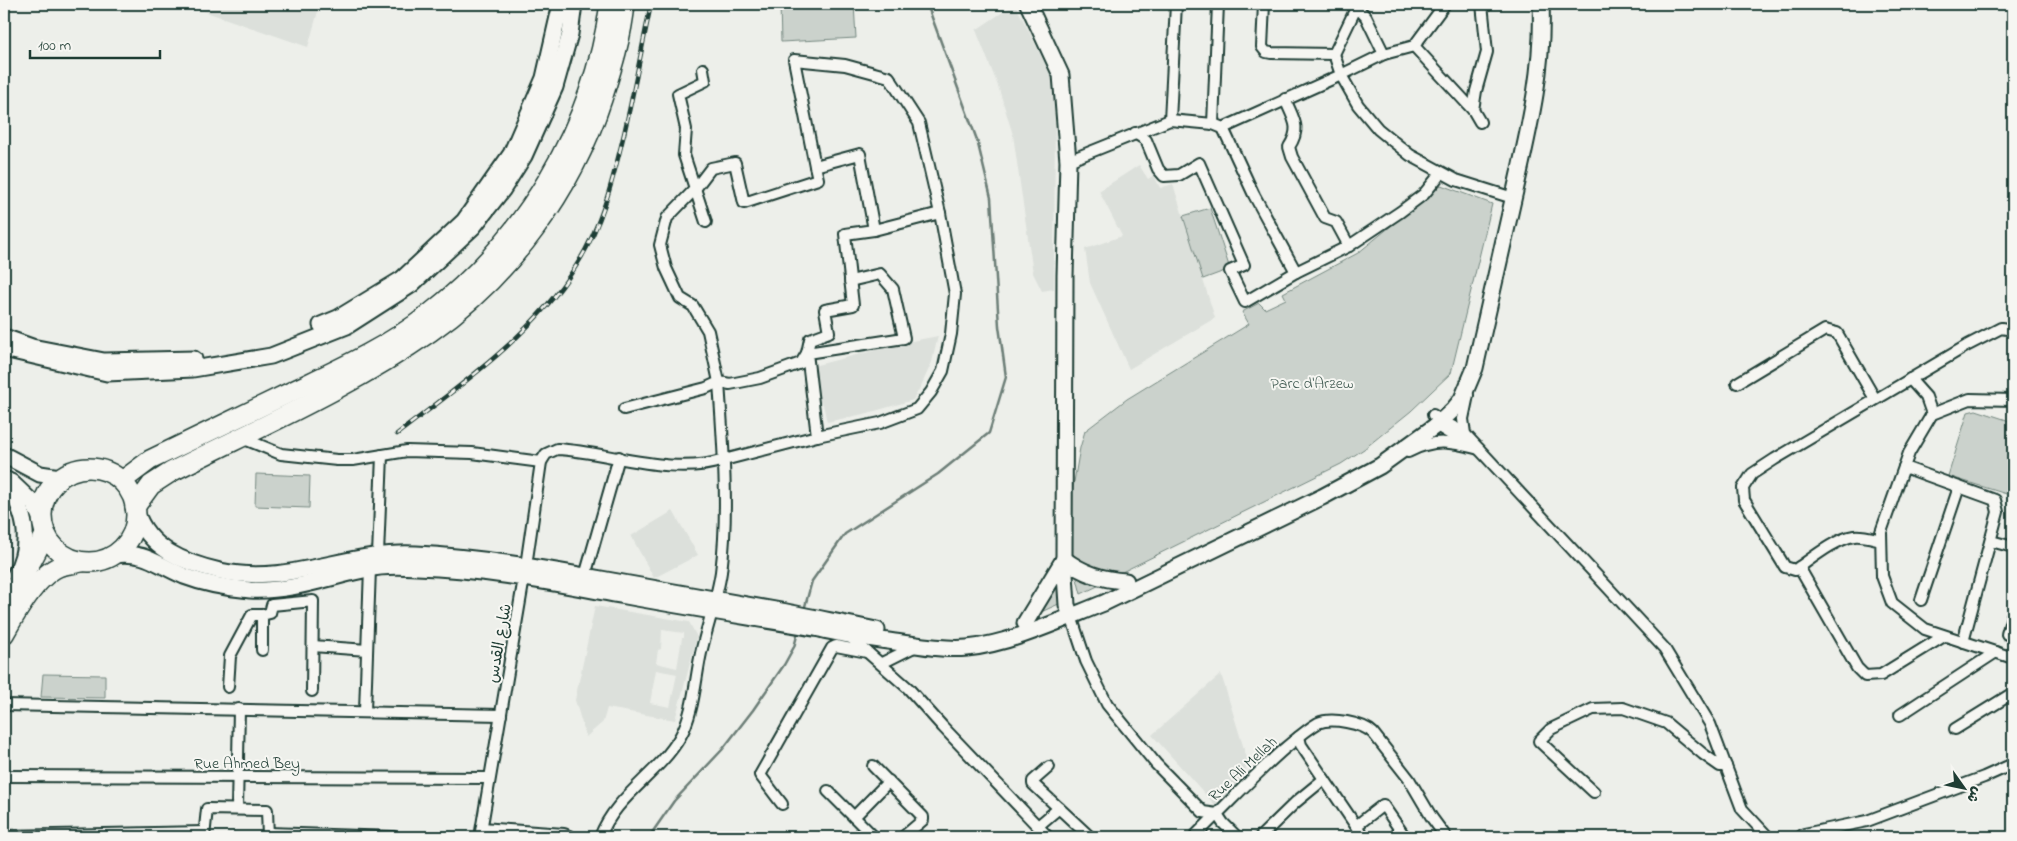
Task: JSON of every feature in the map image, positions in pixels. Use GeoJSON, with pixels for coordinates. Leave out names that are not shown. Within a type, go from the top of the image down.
{"type":"FeatureCollection","features":[{"type":"Feature","properties":{"kind":"highway"},"geometry":{"type":"LineString","coordinates":[[122,481],[150,460],[376,349],[427,316],[464,285],[530,210],[563,155],[587,100],[605,36],[610,4]]}},
{"type":"Feature","properties":{"kind":"highway"},"geometry":{"type":"LineString","coordinates":[[136,509],[151,485],[171,472],[353,380],[430,332],[476,294],[516,252],[550,207],[574,167],[596,115],[610,74],[623,25],[626,4]]}},
{"type":"Feature","properties":{"kind":"highway"},"geometry":{"type":"LineString","coordinates":[[4,603],[32,560],[43,527],[42,504],[49,489],[60,477],[85,467],[105,471],[122,481],[133,498],[136,509],[135,524],[131,537],[124,547],[114,556],[98,562],[81,562],[59,566],[44,576],[4,634]]}},
{"type":"Feature","properties":{"kind":"highway"},"geometry":{"type":"LineString","coordinates":[[43,527],[54,548],[66,557],[81,562]]}},
{"type":"Feature","properties":{"kind":"main road"},"geometry":{"type":"LineString","coordinates":[[4,337],[32,346],[104,361],[189,360],[262,348],[338,318],[402,279],[464,221],[511,154],[544,78],[561,4]]}},
{"type":"Feature","properties":{"kind":"main road"},"geometry":{"type":"LineString","coordinates":[[4,349],[107,373],[193,369],[271,356],[347,326],[411,285],[473,227],[503,189],[524,156],[555,87],[570,34],[574,4]]}},
{"type":"Feature","properties":{"kind":"main road"},"geometry":{"type":"LineString","coordinates":[[1028,4],[1061,75],[1068,162],[1065,296],[1064,559],[1069,612]]}},
{"type":"Feature","properties":{"kind":"main road"},"geometry":{"type":"LineString","coordinates":[[525,572],[822,624],[924,637],[946,638],[984,635],[1104,603],[1322,497],[1380,466],[1462,399],[1475,368],[1529,73],[1532,27],[1530,4]]}},
{"type":"Feature","properties":{"kind":"main road"},"geometry":{"type":"LineString","coordinates":[[822,624],[849,636],[918,645],[966,648],[983,645],[1069,612],[1126,581],[1350,471],[1437,418],[1453,393],[1465,365],[1539,75],[1542,27],[1541,4]]}},
{"type":"Feature","properties":{"kind":"main road"},"geometry":{"type":"LineString","coordinates":[[4,454],[40,474],[60,477]]}},
{"type":"Feature","properties":{"kind":"main road"},"geometry":{"type":"LineString","coordinates":[[6,478],[17,486],[33,503],[43,527]]}},
{"type":"Feature","properties":{"kind":"main road"},"geometry":{"type":"LineString","coordinates":[[4,595],[21,562],[25,547],[26,530],[21,509],[6,478]]}},
{"type":"Feature","properties":{"kind":"main road"},"geometry":{"type":"LineString","coordinates":[[136,509],[140,524],[151,539],[167,551],[184,560],[222,571],[266,575],[298,572],[322,574]]}},
{"type":"Feature","properties":{"kind":"main road"},"geometry":{"type":"LineString","coordinates":[[114,556],[133,553],[149,558],[185,576],[204,583],[224,587],[273,591],[322,574],[374,562],[419,567],[585,576],[714,605]]}},
{"type":"Feature","properties":{"kind":"main road"},"geometry":{"type":"LineString","coordinates":[[1064,559],[1072,565],[1094,575],[1110,580],[1126,581]]}},
{"type":"Feature","properties":{"kind":"main road"},"geometry":{"type":"LineString","coordinates":[[1025,623],[1064,559]]}},
{"type":"Feature","properties":{"kind":"street"},"geometry":{"type":"LineString","coordinates":[[1170,120],[1176,4]]}},
{"type":"Feature","properties":{"kind":"street"},"geometry":{"type":"LineString","coordinates":[[1218,4],[1218,126],[1296,272]]}},
{"type":"Feature","properties":{"kind":"street"},"geometry":{"type":"LineString","coordinates":[[1264,4],[1262,47],[1266,52],[1334,54]]}},
{"type":"Feature","properties":{"kind":"street"},"geometry":{"type":"LineString","coordinates":[[1068,162],[1170,120],[1218,126],[1341,75],[1384,54],[1414,46],[1446,4]]}},
{"type":"Feature","properties":{"kind":"street"},"geometry":{"type":"LineString","coordinates":[[1473,110],[1476,91],[1487,52],[1482,4]]}},
{"type":"Feature","properties":{"kind":"street"},"geometry":{"type":"LineString","coordinates":[[1384,54],[1366,17],[1357,5],[1334,54],[1341,75],[1358,105],[1378,129],[1410,154],[1441,173],[1456,180],[1508,196]]}},
{"type":"Feature","properties":{"kind":"street"},"geometry":{"type":"LineString","coordinates":[[1414,46],[1473,110],[1480,122]]}},
{"type":"Feature","properties":{"kind":"street"},"geometry":{"type":"LineString","coordinates":[[241,437],[281,454],[337,460],[407,451],[472,452],[544,458],[557,449],[670,466],[714,464],[724,460],[817,436],[880,423],[917,409],[931,392],[943,371],[951,334],[955,294],[940,213],[919,124],[889,77],[845,65],[794,60],[818,179],[744,203],[735,163],[711,168],[695,189],[667,218],[660,245],[666,268],[680,298],[693,306],[708,330],[719,382],[724,460],[726,527],[721,574],[700,653],[687,722],[672,750],[616,809],[600,837]]}},
{"type":"Feature","properties":{"kind":"street"},"geometry":{"type":"LineString","coordinates":[[702,69],[705,81],[678,94],[686,129],[684,155],[706,222]]}},
{"type":"Feature","properties":{"kind":"street"},"geometry":{"type":"LineString","coordinates":[[1285,99],[1297,127],[1296,137],[1290,147],[1292,157],[1325,218],[1336,222],[1349,246]]}},
{"type":"Feature","properties":{"kind":"street"},"geometry":{"type":"LineString","coordinates":[[1135,133],[1146,140],[1158,169],[1164,176],[1179,175],[1199,163],[1244,265],[1230,271],[1245,302],[1296,272],[1349,246],[1424,194],[1441,173]]}},
{"type":"Feature","properties":{"kind":"street"},"geometry":{"type":"LineString","coordinates":[[815,166],[860,154],[874,230]]}},
{"type":"Feature","properties":{"kind":"street"},"geometry":{"type":"LineString","coordinates":[[817,436],[807,353],[810,339],[828,332],[825,310],[853,305],[845,234],[874,230],[940,213]]}},
{"type":"Feature","properties":{"kind":"street"},"geometry":{"type":"LineString","coordinates":[[624,408],[706,388],[719,382],[730,384],[760,378],[800,363],[807,353],[904,338],[893,289],[880,274],[850,281]]}},
{"type":"Feature","properties":{"kind":"street"},"geometry":{"type":"LineString","coordinates":[[1881,540],[1864,536],[1852,536],[1830,547],[1795,570],[1785,567],[1744,500],[1744,488],[1752,474],[1910,378],[2001,328],[2013,330]]}},
{"type":"Feature","properties":{"kind":"street"},"geometry":{"type":"LineString","coordinates":[[1737,383],[1825,330],[1837,332],[1875,399]]}},
{"type":"Feature","properties":{"kind":"street"},"geometry":{"type":"LineString","coordinates":[[1910,378],[1926,397],[1932,414]]}},
{"type":"Feature","properties":{"kind":"street"},"geometry":{"type":"LineString","coordinates":[[1465,434],[1464,413],[1470,382]]}},
{"type":"Feature","properties":{"kind":"street"},"geometry":{"type":"LineString","coordinates":[[2013,400],[1970,399],[1932,414],[1909,453],[1881,532],[1882,576],[1892,603],[1925,629],[2013,658]]}},
{"type":"Feature","properties":{"kind":"street"},"geometry":{"type":"LineString","coordinates":[[1437,418],[1454,425],[1465,434],[1664,648],[1710,724],[1742,809],[1768,837]]}},
{"type":"Feature","properties":{"kind":"street"},"geometry":{"type":"LineString","coordinates":[[1437,418],[1442,429],[1480,450]]}},
{"type":"Feature","properties":{"kind":"street"},"geometry":{"type":"LineString","coordinates":[[1380,466],[1425,444],[1436,442],[1459,444],[1480,450]]}},
{"type":"Feature","properties":{"kind":"street"},"geometry":{"type":"LineString","coordinates":[[365,711],[367,650],[382,455]]}},
{"type":"Feature","properties":{"kind":"street"},"geometry":{"type":"LineString","coordinates":[[585,576],[619,457]]}},
{"type":"Feature","properties":{"kind":"street","name":"شارع القدس"},"geometry":{"type":"LineString","coordinates":[[481,833],[544,458]]}},
{"type":"Feature","properties":{"kind":"street"},"geometry":{"type":"LineString","coordinates":[[1904,467],[1996,500],[1998,512],[1963,642]]}},
{"type":"Feature","properties":{"kind":"street"},"geometry":{"type":"LineString","coordinates":[[1921,600],[1959,487]]}},
{"type":"Feature","properties":{"kind":"street"},"geometry":{"type":"LineString","coordinates":[[1991,541],[2013,547]]}},
{"type":"Feature","properties":{"kind":"street"},"geometry":{"type":"LineString","coordinates":[[1799,567],[1857,668],[1866,676],[1881,675],[1944,636]]}},
{"type":"Feature","properties":{"kind":"street"},"geometry":{"type":"LineString","coordinates":[[228,687],[230,656],[252,615],[270,613],[272,605],[313,601],[312,691]]}},
{"type":"Feature","properties":{"kind":"street","name":"Rue Ali Mellah"},"geometry":{"type":"LineString","coordinates":[[1069,612],[1086,661],[1107,704],[1156,764],[1203,812],[1217,814],[1257,773],[1298,737],[1320,722],[1343,721],[1368,729],[1409,779],[1432,818],[1446,837]]}},
{"type":"Feature","properties":{"kind":"street"},"geometry":{"type":"LineString","coordinates":[[2007,634],[2013,613]]}},
{"type":"Feature","properties":{"kind":"street"},"geometry":{"type":"LineString","coordinates":[[262,615],[262,650]]}},
{"type":"Feature","properties":{"kind":"street"},"geometry":{"type":"LineString","coordinates":[[849,636],[908,688],[1048,837]]}},
{"type":"Feature","properties":{"kind":"street"},"geometry":{"type":"LineString","coordinates":[[882,664],[918,645]]}},
{"type":"Feature","properties":{"kind":"street"},"geometry":{"type":"LineString","coordinates":[[313,646],[367,650]]}},
{"type":"Feature","properties":{"kind":"street"},"geometry":{"type":"LineString","coordinates":[[782,804],[760,777],[765,766],[833,646],[868,652]]}},
{"type":"Feature","properties":{"kind":"street"},"geometry":{"type":"LineString","coordinates":[[1900,715],[1996,652]]}},
{"type":"Feature","properties":{"kind":"street"},"geometry":{"type":"LineString","coordinates":[[1955,729],[2013,693]]}},
{"type":"Feature","properties":{"kind":"street"},"geometry":{"type":"LineString","coordinates":[[4,705],[501,715]]}},
{"type":"Feature","properties":{"kind":"street"},"geometry":{"type":"LineString","coordinates":[[1594,792],[1539,741],[1552,729],[1593,709],[1623,708],[1666,723],[1703,754],[1720,766],[1726,766]]}},
{"type":"Feature","properties":{"kind":"street"},"geometry":{"type":"LineString","coordinates":[[238,808],[239,709]]}},
{"type":"Feature","properties":{"kind":"street"},"geometry":{"type":"LineString","coordinates":[[1298,737],[1301,745],[1364,837]]}},
{"type":"Feature","properties":{"kind":"street"},"geometry":{"type":"LineString","coordinates":[[1800,837],[1804,834],[1867,821],[1984,777],[2013,764]]}},
{"type":"Feature","properties":{"kind":"street"},"geometry":{"type":"LineString","coordinates":[[873,766],[923,818],[903,837]]}},
{"type":"Feature","properties":{"kind":"street"},"geometry":{"type":"LineString","coordinates":[[1049,767],[1032,783],[1090,837]]}},
{"type":"Feature","properties":{"kind":"street","name":"Rue Ahmed Bey"},"geometry":{"type":"LineString","coordinates":[[4,776],[490,778]]}},
{"type":"Feature","properties":{"kind":"street"},"geometry":{"type":"LineString","coordinates":[[1260,837],[1296,802],[1324,779]]}},
{"type":"Feature","properties":{"kind":"street"},"geometry":{"type":"LineString","coordinates":[[854,817],[888,782]]}},
{"type":"Feature","properties":{"kind":"street"},"geometry":{"type":"LineString","coordinates":[[828,791],[874,837]]}},
{"type":"Feature","properties":{"kind":"street"},"geometry":{"type":"LineString","coordinates":[[1356,826],[1383,805],[1405,837]]}},
{"type":"Feature","properties":{"kind":"street"},"geometry":{"type":"LineString","coordinates":[[4,836],[204,834],[207,809],[238,808],[267,810],[268,835],[393,837]]}},
{"type":"Feature","properties":{"kind":"street"},"geometry":{"type":"LineString","coordinates":[[1038,826],[1059,808]]}},
{"type":"Feature","properties":{"kind":"street"},"geometry":{"type":"LineString","coordinates":[[1194,837],[1217,814],[1222,823],[1237,837]]}},
{"type":"Feature","properties":{"kind":"street"},"geometry":{"type":"LineString","coordinates":[[481,833],[564,834],[571,837]]}},
{"type":"Feature","properties":{"kind":"shaded area"},"geometry":{"type":"Polygon","coordinates":[[[183,4],[320,4],[308,47],[183,4]]]}},
{"type":"Feature","properties":{"kind":"shaded area"},"geometry":{"type":"Polygon","coordinates":[[[1015,4],[1052,77],[1055,101],[1054,289],[1042,291],[1033,273],[1013,135],[998,86],[976,30],[1015,4]]]}},
{"type":"Feature","properties":{"kind":"shaded area"},"geometry":{"type":"Polygon","coordinates":[[[1139,165],[1148,179],[1154,175],[1160,188],[1173,184],[1215,318],[1129,369],[1090,283],[1085,249],[1122,236],[1099,191],[1139,165]]]}},
{"type":"Feature","properties":{"kind":"shaded area"},"geometry":{"type":"Polygon","coordinates":[[[938,336],[932,362],[913,400],[827,422],[823,404],[819,403],[813,366],[938,336]]]}},
{"type":"Feature","properties":{"kind":"shaded area"},"geometry":{"type":"Polygon","coordinates":[[[673,511],[698,555],[654,578],[631,536],[673,511]]]}},
{"type":"Feature","properties":{"kind":"shaded area"},"geometry":{"type":"Polygon","coordinates":[[[595,606],[689,622],[697,637],[675,720],[607,708],[603,722],[586,737],[575,700],[595,606]],[[662,630],[661,649],[658,650],[656,663],[677,668],[684,633],[662,630]],[[656,670],[650,703],[670,707],[677,674],[656,670]]]}},
{"type":"Feature","properties":{"kind":"shaded area"},"geometry":{"type":"Polygon","coordinates":[[[1221,674],[1248,762],[1242,780],[1215,805],[1152,735],[1221,674]]]}},
{"type":"Feature","properties":{"kind":"green space"},"geometry":{"type":"Polygon","coordinates":[[[780,4],[854,4],[856,38],[781,42],[780,4]]]}},
{"type":"Feature","properties":{"kind":"green space","name":"Parc d'Arzew"},"geometry":{"type":"Polygon","coordinates":[[[1441,185],[1492,204],[1451,373],[1411,411],[1364,449],[1341,464],[1118,574],[1098,573],[1079,564],[1071,552],[1071,499],[1085,431],[1127,399],[1249,324],[1242,312],[1259,303],[1265,309],[1286,299],[1283,293],[1358,253],[1441,185]]]}},
{"type":"Feature","properties":{"kind":"green space"},"geometry":{"type":"Polygon","coordinates":[[[1210,208],[1230,269],[1203,279],[1183,216],[1210,208]]]}},
{"type":"Feature","properties":{"kind":"green space"},"geometry":{"type":"Polygon","coordinates":[[[1976,410],[2013,422],[2013,496],[1948,476],[1968,412],[1976,410]]]}},
{"type":"Feature","properties":{"kind":"green space"},"geometry":{"type":"Polygon","coordinates":[[[256,474],[310,476],[309,508],[255,506],[256,474]]]}},
{"type":"Feature","properties":{"kind":"green space"},"geometry":{"type":"Polygon","coordinates":[[[1075,571],[1102,584],[1081,594],[1075,571]]]}},
{"type":"Feature","properties":{"kind":"green space"},"geometry":{"type":"Polygon","coordinates":[[[1058,580],[1063,602],[1039,613],[1058,580]]]}},
{"type":"Feature","properties":{"kind":"green space"},"geometry":{"type":"Polygon","coordinates":[[[43,674],[105,675],[105,698],[41,697],[43,674]]]}},
{"type":"Feature","properties":{"kind":"waterway"},"geometry":{"type":"LineString","coordinates":[[804,610],[812,581],[845,534],[938,474],[989,433],[1006,377],[999,326],[991,198],[977,140],[927,4]]}},
{"type":"Feature","properties":{"kind":"waterway"},"geometry":{"type":"LineString","coordinates":[[649,837],[674,801],[722,750],[753,710],[784,665],[794,647],[798,632]]}},
{"type":"Feature","properties":{"kind":"railway"},"geometry":{"type":"LineString","coordinates":[[397,434],[471,377],[517,337],[539,315],[558,291],[585,251],[600,219],[616,168],[651,4]]}}]}
